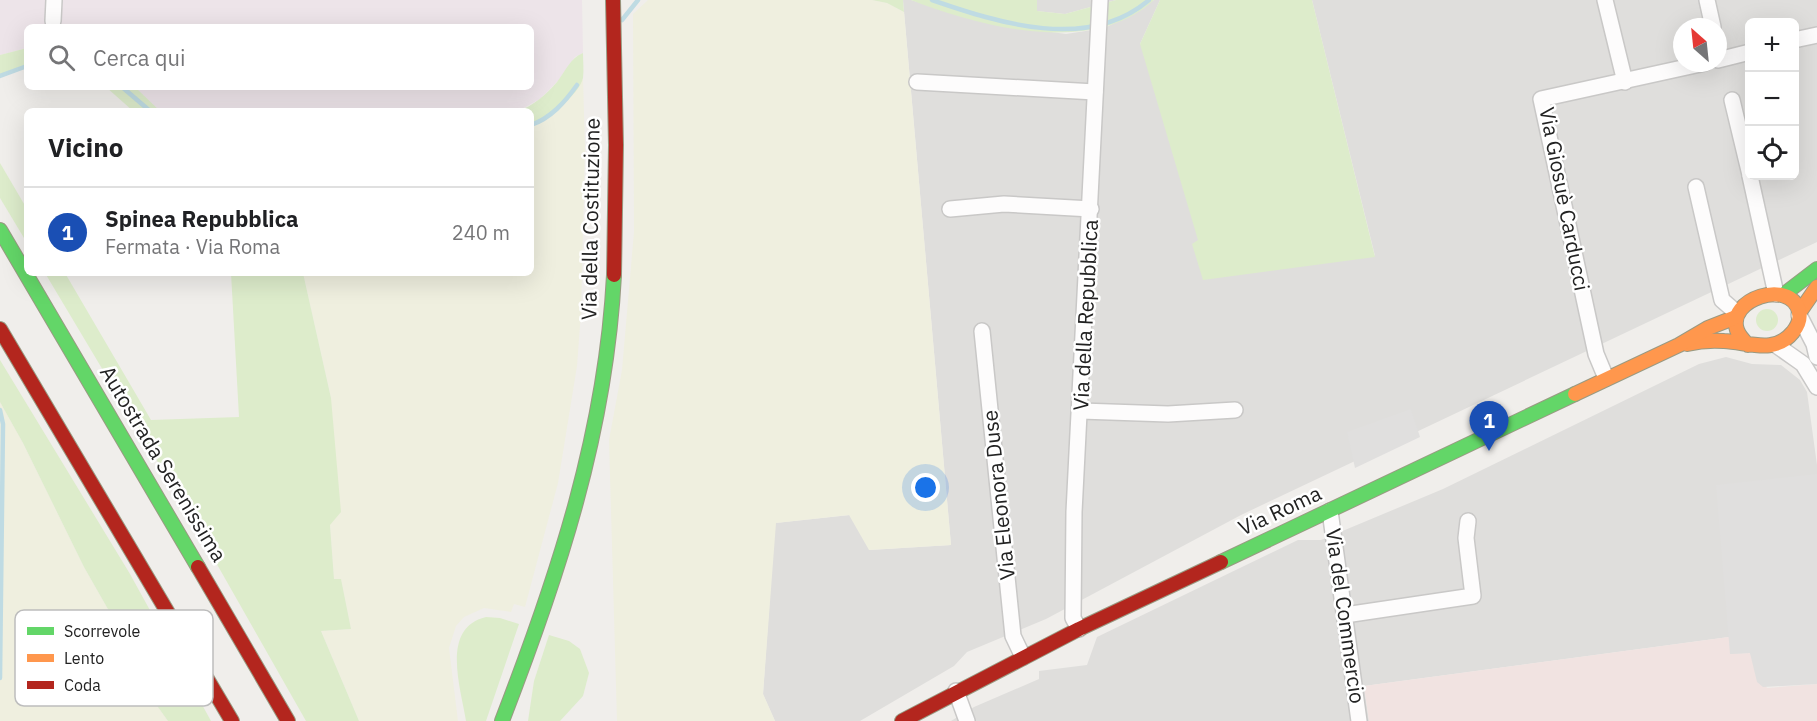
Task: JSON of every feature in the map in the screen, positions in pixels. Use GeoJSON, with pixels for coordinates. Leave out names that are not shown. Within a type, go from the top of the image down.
{"type":"FeatureCollection","features":[{"type":"Feature","properties":{"kind":"main road","name":"Via della Costituzione"},"geometry":{"type":"LineString","coordinates":[[521,678],[577,506],[603,387],[616,246],[613,0]]}},
{"type":"Feature","properties":{"kind":"main road","name":"Autostrada Serenissima"},"geometry":{"type":"LineString","coordinates":[[0,230],[24,271]]}},
{"type":"Feature","properties":{"kind":"main road","name":"Via Roma"},"geometry":{"type":"LineString","coordinates":[[902,721],[1079,629],[1679,345],[1737,315],[1759,296],[1779,294],[1817,269]]}},
{"type":"Feature","properties":{"kind":"main road","name":"Autostrada Serenissima"},"geometry":{"type":"LineString","coordinates":[[27,276],[288,721]]}},
{"type":"Feature","properties":{"kind":"main road"},"geometry":{"type":"LineString","coordinates":[[1776,345],[1793,333],[1799,314],[1817,287]]}},
{"type":"Feature","properties":{"kind":"main road"},"geometry":{"type":"LineString","coordinates":[[1779,294],[1794,301],[1799,314]]}},
{"type":"Feature","properties":{"kind":"main road"},"geometry":{"type":"LineString","coordinates":[[1737,315],[1736,332],[1748,345]]}},
{"type":"Feature","properties":{"kind":"main road"},"geometry":{"type":"LineString","coordinates":[[0,329],[166,610]]}},
{"type":"Feature","properties":{"kind":"main road","name":"Via Roma"},"geometry":{"type":"LineString","coordinates":[[1679,345],[1713,340],[1748,345],[1776,345]]}},
{"type":"Feature","properties":{"kind":"main road"},"geometry":{"type":"LineString","coordinates":[[502,721],[521,678]]}},
{"type":"Feature","properties":{"kind":"main road"},"geometry":{"type":"LineString","coordinates":[[517,721],[521,678]]}},
{"type":"Feature","properties":{"kind":"main road"},"geometry":{"type":"LineString","coordinates":[[213,689],[232,721]]}},
{"type":"Feature","properties":{"kind":"street"},"geometry":{"type":"LineString","coordinates":[[53,21],[54,0]]}},
{"type":"Feature","properties":{"kind":"street"},"geometry":{"type":"LineString","coordinates":[[1605,0],[1626,82]]}},
{"type":"Feature","properties":{"kind":"street"},"geometry":{"type":"LineString","coordinates":[[1707,0],[1711,18]]}},
{"type":"Feature","properties":{"kind":"street","name":"Via della Repubblica"},"geometry":{"type":"LineString","coordinates":[[1079,629],[1073,618],[1074,544],[1100,7]]}},
{"type":"Feature","properties":{"kind":"street"},"geometry":{"type":"LineString","coordinates":[[1799,39],[1817,35]]}},
{"type":"Feature","properties":{"kind":"street"},"geometry":{"type":"LineString","coordinates":[[1727,54],[1745,52]]}},
{"type":"Feature","properties":{"kind":"street","name":"Via Giosuè Carducci"},"geometry":{"type":"LineString","coordinates":[[1606,378],[1596,354],[1541,99],[1673,71]]}},
{"type":"Feature","properties":{"kind":"street"},"geometry":{"type":"LineString","coordinates":[[917,82],[1095,92]]}},
{"type":"Feature","properties":{"kind":"street"},"geometry":{"type":"LineString","coordinates":[[1732,100],[1745,154]]}},
{"type":"Feature","properties":{"kind":"street"},"geometry":{"type":"LineString","coordinates":[[1751,180],[1779,294]]}},
{"type":"Feature","properties":{"kind":"street"},"geometry":{"type":"LineString","coordinates":[[1696,188],[1722,300],[1737,315]]}},
{"type":"Feature","properties":{"kind":"street"},"geometry":{"type":"LineString","coordinates":[[950,209],[1004,204],[1090,210]]}},
{"type":"Feature","properties":{"kind":"street"},"geometry":{"type":"LineString","coordinates":[[1795,357],[1816,351],[1799,314]]}},
{"type":"Feature","properties":{"kind":"street","name":"Via Eleonora Duse"},"geometry":{"type":"LineString","coordinates":[[982,331],[1013,636],[1023,657]]}},
{"type":"Feature","properties":{"kind":"street"},"geometry":{"type":"LineString","coordinates":[[1776,345],[1795,357],[1817,387]]}},
{"type":"Feature","properties":{"kind":"street"},"geometry":{"type":"LineString","coordinates":[[1081,411],[1168,414],[1235,410]]}},
{"type":"Feature","properties":{"kind":"street","name":"Via del Commercio"},"geometry":{"type":"LineString","coordinates":[[1330,511],[1359,721]]}},
{"type":"Feature","properties":{"kind":"street"},"geometry":{"type":"LineString","coordinates":[[1345,615],[1473,596],[1466,538],[1468,521]]}},
{"type":"Feature","properties":{"kind":"street"},"geometry":{"type":"LineString","coordinates":[[956,691],[968,721]]}},
{"type":"Feature","properties":{"kind":"shaded area"},"geometry":{"type":"Polygon","coordinates":[[[0,0],[582,0],[583,53],[575,57],[558,81],[540,99],[524,108],[157,108],[138,90],[534,90],[534,24],[24,24],[24,49],[0,55],[0,0]]]}},
{"type":"Feature","properties":{"kind":"shaded area"},"geometry":{"type":"Polygon","coordinates":[[[903,0],[911,0],[991,24],[1066,34],[1105,28],[1154,0],[1160,0],[1140,44],[1375,256],[1312,0],[1817,0],[1817,242],[1241,515],[1046,619],[967,652],[954,666],[860,721],[775,721],[763,694],[775,523],[850,515],[870,550],[951,545],[903,0]]]}},
{"type":"Feature","properties":{"kind":"shaded area"},"geometry":{"type":"Polygon","coordinates":[[[1037,0],[1116,0],[1065,14],[1036,11],[1037,0]]]}},
{"type":"Feature","properties":{"kind":"shaded area"},"geometry":{"type":"Polygon","coordinates":[[[1726,357],[1752,364],[1781,365],[1800,380],[1807,392],[1817,465],[1817,684],[1757,682],[1750,653],[1730,654],[1729,637],[1364,686],[1369,721],[951,721],[974,707],[1039,679],[1039,671],[1087,665],[1097,637],[1298,540],[1321,540],[1443,489],[1699,364],[1726,357]]]}},
{"type":"Feature","properties":{"kind":"shaded area"},"geometry":{"type":"Polygon","coordinates":[[[1411,409],[1420,437],[1355,468],[1347,432],[1411,409]]]}},
{"type":"Feature","properties":{"kind":"shaded area"},"geometry":{"type":"Polygon","coordinates":[[[1817,474],[1817,684],[1763,687],[1757,682],[1750,653],[1730,654],[1716,485],[1817,474]]]}},
{"type":"Feature","properties":{"kind":"shaded area"},"geometry":{"type":"Polygon","coordinates":[[[1729,637],[1731,654],[1750,653],[1767,688],[1817,684],[1817,721],[1369,721],[1364,686],[1729,637]]]}},
{"type":"Feature","properties":{"kind":"green space"},"geometry":{"type":"Polygon","coordinates":[[[648,0],[872,0],[887,3],[904,12],[951,545],[869,550],[849,515],[776,523],[763,694],[775,721],[617,721],[609,440],[622,370],[634,232],[633,14],[648,0]]]}},
{"type":"Feature","properties":{"kind":"green space"},"geometry":{"type":"Polygon","coordinates":[[[872,0],[903,0],[904,12],[887,3],[872,0]]]}},
{"type":"Feature","properties":{"kind":"green space"},"geometry":{"type":"Polygon","coordinates":[[[911,0],[1037,0],[1037,11],[1065,14],[1116,0],[1154,0],[1129,17],[1100,28],[1068,32],[1036,32],[969,19],[911,0]]]}},
{"type":"Feature","properties":{"kind":"green space"},"geometry":{"type":"Polygon","coordinates":[[[1160,0],[1312,0],[1375,257],[1203,280],[1192,244],[1198,240],[1140,44],[1160,0]]]}},
{"type":"Feature","properties":{"kind":"green space"},"geometry":{"type":"Polygon","coordinates":[[[24,49],[24,69],[0,76],[0,55],[24,49]]]}},
{"type":"Feature","properties":{"kind":"green space"},"geometry":{"type":"Polygon","coordinates":[[[583,53],[583,78],[580,85],[569,99],[534,124],[534,108],[525,108],[544,96],[578,55],[583,53]]]}},
{"type":"Feature","properties":{"kind":"green space"},"geometry":{"type":"Polygon","coordinates":[[[583,79],[585,147],[581,312],[577,366],[558,483],[525,607],[514,604],[511,612],[484,608],[464,617],[456,626],[449,648],[458,721],[359,721],[321,631],[351,629],[341,580],[334,580],[330,525],[331,398],[304,276],[534,276],[534,124],[552,114],[583,79]]]}},
{"type":"Feature","properties":{"kind":"green space"},"geometry":{"type":"Polygon","coordinates":[[[109,90],[138,90],[157,108],[130,108],[109,90]]]}},
{"type":"Feature","properties":{"kind":"green space"},"geometry":{"type":"Polygon","coordinates":[[[0,163],[24,204],[24,238],[0,198],[0,163]]]}},
{"type":"Feature","properties":{"kind":"green space"},"geometry":{"type":"Polygon","coordinates":[[[47,276],[67,276],[151,420],[239,417],[231,276],[304,276],[331,398],[341,512],[330,525],[334,579],[341,579],[351,629],[321,631],[359,721],[306,721],[181,501],[47,276]]]}},
{"type":"Feature","properties":{"kind":"green space"},"geometry":{"type":"Polygon","coordinates":[[[1763,309],[1771,309],[1778,316],[1778,324],[1771,331],[1763,331],[1756,324],[1756,316],[1763,309]]]}},
{"type":"Feature","properties":{"kind":"green space"},"geometry":{"type":"Polygon","coordinates":[[[0,360],[150,610],[108,610],[84,567],[23,443],[0,402],[0,360]]]}},
{"type":"Feature","properties":{"kind":"green space"},"geometry":{"type":"Polygon","coordinates":[[[0,402],[23,443],[84,567],[108,610],[15,610],[15,706],[157,706],[168,721],[0,721],[0,402]]]}},
{"type":"Feature","properties":{"kind":"green space"},"geometry":{"type":"Polygon","coordinates":[[[486,617],[500,618],[519,624],[486,721],[466,721],[458,676],[458,646],[463,633],[472,623],[486,617]]]}},
{"type":"Feature","properties":{"kind":"green space"},"geometry":{"type":"Polygon","coordinates":[[[549,635],[569,641],[580,649],[589,673],[583,696],[560,721],[528,721],[534,681],[549,635]]]}},
{"type":"Feature","properties":{"kind":"green space"},"geometry":{"type":"Polygon","coordinates":[[[157,706],[203,706],[211,721],[168,721],[157,706]]]}},
{"type":"Feature","properties":{"kind":"waterway"},"geometry":{"type":"LineString","coordinates":[[622,20],[638,0]]}},
{"type":"Feature","properties":{"kind":"waterway"},"geometry":{"type":"LineString","coordinates":[[932,0],[1014,24],[1071,29],[1099,25],[1125,16],[1149,0]]}},
{"type":"Feature","properties":{"kind":"waterway"},"geometry":{"type":"LineString","coordinates":[[0,76],[24,67]]}},
{"type":"Feature","properties":{"kind":"waterway"},"geometry":{"type":"LineString","coordinates":[[534,124],[557,109],[577,85]]}},
{"type":"Feature","properties":{"kind":"waterway"},"geometry":{"type":"LineString","coordinates":[[126,90],[146,108]]}},
{"type":"Feature","properties":{"kind":"waterway"},"geometry":{"type":"LineString","coordinates":[[0,410],[3,424],[0,678]]}},
{"type":"Feature","properties":{"kind":"traffic: fast"},"geometry":{"type":"LineString","coordinates":[[0,230],[24,271]]}},
{"type":"Feature","properties":{"kind":"traffic: fast"},"geometry":{"type":"LineString","coordinates":[[1783,295],[1817,269]]}},
{"type":"Feature","properties":{"kind":"traffic: fast"},"geometry":{"type":"LineString","coordinates":[[502,721],[542,612],[576,503],[601,391],[614,275]]}},
{"type":"Feature","properties":{"kind":"traffic: fast"},"geometry":{"type":"LineString","coordinates":[[27,276],[198,567]]}},
{"type":"Feature","properties":{"kind":"traffic: fast"},"geometry":{"type":"LineString","coordinates":[[1221,562],[1575,394]]}},
{"type":"Feature","properties":{"kind":"traffic: slow"},"geometry":{"type":"LineString","coordinates":[[1799,313],[1817,287]]}},
{"type":"Feature","properties":{"kind":"traffic: slow"},"geometry":{"type":"LineString","coordinates":[[1687,344],[1701,341],[1733,342],[1742,343],[1752,345],[1761,346],[1778,343],[1786,339],[1799,322],[1799,311],[1793,301],[1773,294],[1760,296],[1741,309],[1736,319],[1737,330],[1740,336],[1743,340],[1745,342],[1746,343],[1748,345]]}},
{"type":"Feature","properties":{"kind":"traffic: slow"},"geometry":{"type":"LineString","coordinates":[[1575,394],[1679,345],[1708,328],[1736,317]]}},
{"type":"Feature","properties":{"kind":"traffic: jam"},"geometry":{"type":"LineString","coordinates":[[613,0],[616,145],[614,275]]}},
{"type":"Feature","properties":{"kind":"traffic: jam"},"geometry":{"type":"LineString","coordinates":[[0,329],[166,610]]}},
{"type":"Feature","properties":{"kind":"traffic: jam"},"geometry":{"type":"LineString","coordinates":[[902,721],[1079,629],[1221,562]]}},
{"type":"Feature","properties":{"kind":"traffic: jam"},"geometry":{"type":"LineString","coordinates":[[198,567],[288,721]]}},
{"type":"Feature","properties":{"kind":"traffic: jam"},"geometry":{"type":"LineString","coordinates":[[213,689],[232,721]]}},
{"type":"Feature","properties":{"kind":"place","name":"Spinea Repubblica"},"geometry":{"type":"Point","coordinates":[1489,451]}}]}
